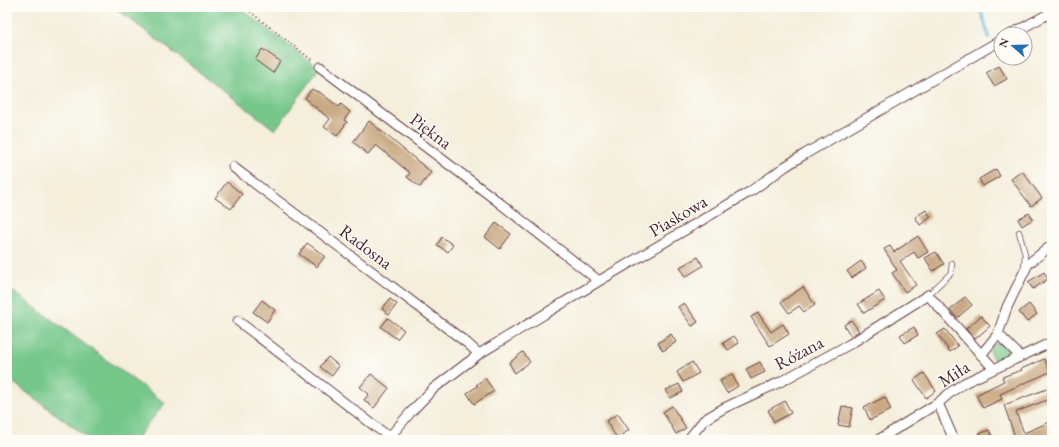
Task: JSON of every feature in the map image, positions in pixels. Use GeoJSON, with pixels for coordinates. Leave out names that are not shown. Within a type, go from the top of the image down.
{"type":"FeatureCollection","features":[{"type":"Feature","properties":{"kind":"street"},"geometry":{"type":"LineString","coordinates":[[1026,26],[1052,12]]}},
{"type":"Feature","properties":{"kind":"street","name":"Piaskowa"},"geometry":{"type":"LineString","coordinates":[[388,439],[433,389],[479,354],[751,191],[805,154],[993,45]]}},
{"type":"Feature","properties":{"kind":"street","name":"Piękna"},"geometry":{"type":"LineString","coordinates":[[320,67],[492,197],[599,281]]}},
{"type":"Feature","properties":{"kind":"street","name":"Radosna"},"geometry":{"type":"LineString","coordinates":[[233,166],[467,343],[479,354]]}},
{"type":"Feature","properties":{"kind":"street","name":"Miła"},"geometry":{"type":"LineString","coordinates":[[981,355],[998,334],[1008,307],[1028,264],[1052,245]]}},
{"type":"Feature","properties":{"kind":"street"},"geometry":{"type":"LineString","coordinates":[[928,295],[994,368]]}},
{"type":"Feature","properties":{"kind":"street","name":"Różana"},"geometry":{"type":"LineString","coordinates":[[688,440],[704,420],[724,408],[780,382],[850,344],[928,295]]}},
{"type":"Feature","properties":{"kind":"street"},"geometry":{"type":"LineString","coordinates":[[238,321],[388,439]]}},
{"type":"Feature","properties":{"kind":"street"},"geometry":{"type":"LineString","coordinates":[[998,334],[1020,356]]}},
{"type":"Feature","properties":{"kind":"street","name":"Miła"},"geometry":{"type":"LineString","coordinates":[[878,440],[938,403],[964,383],[1052,342]]}},
{"type":"Feature","properties":{"kind":"street"},"geometry":{"type":"LineString","coordinates":[[938,403],[954,440]]}},
{"type":"Feature","properties":{"kind":"lane"},"geometry":{"type":"LineString","coordinates":[[1018,232],[1025,254],[1024,271]]}},
{"type":"Feature","properties":{"kind":"lane","name":"Różana"},"geometry":{"type":"LineString","coordinates":[[928,295],[951,273],[952,263]]}},
{"type":"Feature","properties":{"kind":"path"},"geometry":{"type":"LineString","coordinates":[[244,7],[320,67]]}},
{"type":"Feature","properties":{"kind":"green space"},"geometry":{"type":"Polygon","coordinates":[[[114,7],[239,7],[319,69],[275,130],[114,7]]]}},
{"type":"Feature","properties":{"kind":"green space"},"geometry":{"type":"Polygon","coordinates":[[[7,287],[165,403],[135,440],[91,440],[7,378],[7,287]]]}},
{"type":"Feature","properties":{"kind":"green space"},"geometry":{"type":"Polygon","coordinates":[[[999,343],[1005,346],[1008,352],[1005,358],[999,361],[993,358],[990,352],[993,346],[999,343]]]}},
{"type":"Feature","properties":{"kind":"building"},"geometry":{"type":"Polygon","coordinates":[[[262,49],[280,61],[273,73],[255,60],[262,49]]]}},
{"type":"Feature","properties":{"kind":"building"},"geometry":{"type":"Polygon","coordinates":[[[999,66],[1007,79],[994,86],[986,73],[999,66]]]}},
{"type":"Feature","properties":{"kind":"building"},"geometry":{"type":"Polygon","coordinates":[[[312,89],[317,92],[318,91],[339,107],[341,104],[350,112],[344,120],[347,122],[337,136],[324,127],[330,119],[305,98],[312,89]]]}},
{"type":"Feature","properties":{"kind":"building"},"geometry":{"type":"Polygon","coordinates":[[[369,121],[431,172],[420,187],[407,177],[410,173],[376,145],[368,154],[353,142],[369,121]]]}},
{"type":"Feature","properties":{"kind":"building"},"geometry":{"type":"Polygon","coordinates":[[[996,169],[1000,176],[983,186],[979,179],[996,169]]]}},
{"type":"Feature","properties":{"kind":"building"},"geometry":{"type":"Polygon","coordinates":[[[1022,171],[1042,198],[1031,206],[1011,179],[1022,171]]]}},
{"type":"Feature","properties":{"kind":"building"},"geometry":{"type":"Polygon","coordinates":[[[227,182],[242,194],[231,209],[215,198],[227,182]]]}},
{"type":"Feature","properties":{"kind":"building"},"geometry":{"type":"Polygon","coordinates":[[[926,210],[931,217],[920,225],[915,217],[926,210]]]}},
{"type":"Feature","properties":{"kind":"building"},"geometry":{"type":"Polygon","coordinates":[[[1029,213],[1033,219],[1022,226],[1018,219],[1029,213]]]}},
{"type":"Feature","properties":{"kind":"building"},"geometry":{"type":"Polygon","coordinates":[[[496,223],[511,234],[500,249],[485,237],[496,223]]]}},
{"type":"Feature","properties":{"kind":"building"},"geometry":{"type":"Polygon","coordinates":[[[918,236],[928,252],[918,258],[914,252],[900,261],[916,285],[905,292],[892,273],[897,270],[884,249],[890,246],[894,252],[918,236]]]}},
{"type":"Feature","properties":{"kind":"building"},"geometry":{"type":"Polygon","coordinates":[[[442,237],[453,245],[448,252],[437,245],[442,237]]]}},
{"type":"Feature","properties":{"kind":"building"},"geometry":{"type":"Polygon","coordinates":[[[307,243],[325,256],[317,267],[299,254],[307,243]]]}},
{"type":"Feature","properties":{"kind":"building"},"geometry":{"type":"Polygon","coordinates":[[[936,252],[944,264],[933,271],[925,258],[936,252]]]}},
{"type":"Feature","properties":{"kind":"building"},"geometry":{"type":"Polygon","coordinates":[[[698,257],[703,266],[685,277],[680,267],[698,257]]]}},
{"type":"Feature","properties":{"kind":"building"},"geometry":{"type":"Polygon","coordinates":[[[861,261],[866,268],[852,278],[847,271],[861,261]]]}},
{"type":"Feature","properties":{"kind":"building"},"geometry":{"type":"Polygon","coordinates":[[[1044,272],[1048,279],[1033,289],[1028,282],[1044,272]]]}},
{"type":"Feature","properties":{"kind":"building"},"geometry":{"type":"Polygon","coordinates":[[[803,287],[815,305],[804,312],[799,306],[789,313],[781,302],[803,287]]]}},
{"type":"Feature","properties":{"kind":"building"},"geometry":{"type":"Polygon","coordinates":[[[879,291],[885,300],[864,313],[858,304],[879,291]]]}},
{"type":"Feature","properties":{"kind":"building"},"geometry":{"type":"Polygon","coordinates":[[[965,297],[972,305],[957,318],[950,310],[965,297]]]}},
{"type":"Feature","properties":{"kind":"building"},"geometry":{"type":"Polygon","coordinates":[[[390,299],[397,304],[389,315],[382,309],[390,299]]]}},
{"type":"Feature","properties":{"kind":"building"},"geometry":{"type":"Polygon","coordinates":[[[262,300],[275,310],[267,322],[253,312],[262,300]]]}},
{"type":"Feature","properties":{"kind":"building"},"geometry":{"type":"Polygon","coordinates":[[[684,303],[698,322],[692,326],[678,307],[684,303]]]}},
{"type":"Feature","properties":{"kind":"building"},"geometry":{"type":"Polygon","coordinates":[[[1029,304],[1037,314],[1027,322],[1019,312],[1029,304]]]}},
{"type":"Feature","properties":{"kind":"building"},"geometry":{"type":"Polygon","coordinates":[[[758,313],[771,332],[783,324],[789,334],[770,346],[751,317],[758,313]]]}},
{"type":"Feature","properties":{"kind":"building"},"geometry":{"type":"Polygon","coordinates":[[[981,316],[990,326],[975,339],[966,329],[981,316]]]}},
{"type":"Feature","properties":{"kind":"building"},"geometry":{"type":"Polygon","coordinates":[[[388,318],[404,330],[397,339],[381,327],[388,318]]]}},
{"type":"Feature","properties":{"kind":"building"},"geometry":{"type":"Polygon","coordinates":[[[851,320],[859,331],[851,336],[844,325],[851,320]]]}},
{"type":"Feature","properties":{"kind":"building"},"geometry":{"type":"Polygon","coordinates":[[[914,327],[918,335],[905,343],[900,335],[914,327]]]}},
{"type":"Feature","properties":{"kind":"building"},"geometry":{"type":"Polygon","coordinates":[[[945,329],[958,346],[950,352],[937,334],[945,329]]]}},
{"type":"Feature","properties":{"kind":"building"},"geometry":{"type":"Polygon","coordinates":[[[671,334],[676,342],[663,351],[658,343],[671,334]]]}},
{"type":"Feature","properties":{"kind":"building"},"geometry":{"type":"Polygon","coordinates":[[[734,336],[739,343],[728,350],[723,343],[734,336]]]}},
{"type":"Feature","properties":{"kind":"building"},"geometry":{"type":"Polygon","coordinates":[[[523,352],[530,362],[515,373],[509,363],[523,352]]]}},
{"type":"Feature","properties":{"kind":"building"},"geometry":{"type":"Polygon","coordinates":[[[328,357],[339,366],[332,376],[320,367],[328,357]]]}},
{"type":"Feature","properties":{"kind":"building"},"geometry":{"type":"Polygon","coordinates":[[[1044,359],[1050,372],[1000,394],[1002,399],[983,408],[976,395],[1004,381],[1002,377],[1022,370],[1021,369],[1044,359]]]}},
{"type":"Feature","properties":{"kind":"building"},"geometry":{"type":"Polygon","coordinates":[[[692,362],[699,373],[683,382],[677,372],[692,362]]]}},
{"type":"Feature","properties":{"kind":"building"},"geometry":{"type":"Polygon","coordinates":[[[760,362],[765,372],[751,379],[746,369],[760,362]]]}},
{"type":"Feature","properties":{"kind":"building"},"geometry":{"type":"Polygon","coordinates":[[[924,373],[936,391],[926,398],[914,380],[924,373]]]}},
{"type":"Feature","properties":{"kind":"building"},"geometry":{"type":"Polygon","coordinates":[[[371,374],[389,388],[374,408],[364,400],[369,394],[360,387],[371,374]]]}},
{"type":"Feature","properties":{"kind":"building"},"geometry":{"type":"Polygon","coordinates":[[[732,374],[738,386],[727,393],[720,381],[732,374]]]}},
{"type":"Feature","properties":{"kind":"building"},"geometry":{"type":"Polygon","coordinates":[[[485,378],[494,391],[474,404],[467,393],[478,386],[476,385],[485,378]]]}},
{"type":"Feature","properties":{"kind":"building"},"geometry":{"type":"Polygon","coordinates":[[[679,384],[683,392],[670,398],[666,390],[679,384]]]}},
{"type":"Feature","properties":{"kind":"building"},"geometry":{"type":"Polygon","coordinates":[[[1052,387],[1052,398],[1016,412],[1024,433],[1052,421],[1052,440],[1007,440],[1015,437],[1004,405],[1052,387]]]}},
{"type":"Feature","properties":{"kind":"building"},"geometry":{"type":"Polygon","coordinates":[[[885,397],[891,410],[870,420],[864,407],[885,397]]]}},
{"type":"Feature","properties":{"kind":"building"},"geometry":{"type":"Polygon","coordinates":[[[785,401],[791,413],[774,422],[768,410],[785,401]]]}},
{"type":"Feature","properties":{"kind":"building"},"geometry":{"type":"Polygon","coordinates":[[[672,406],[686,428],[676,434],[663,412],[672,406]]]}},
{"type":"Feature","properties":{"kind":"building"},"geometry":{"type":"Polygon","coordinates":[[[842,406],[853,408],[849,427],[838,425],[842,406]]]}},
{"type":"Feature","properties":{"kind":"building"},"geometry":{"type":"Polygon","coordinates":[[[618,414],[629,430],[617,438],[606,421],[618,414]]]}},
{"type":"Feature","properties":{"kind":"building"},"geometry":{"type":"Polygon","coordinates":[[[989,430],[994,440],[982,440],[979,434],[989,430]]]}},
{"type":"Feature","properties":{"kind":"waterway"},"geometry":{"type":"LineString","coordinates":[[980,7],[989,38]]}}]}
